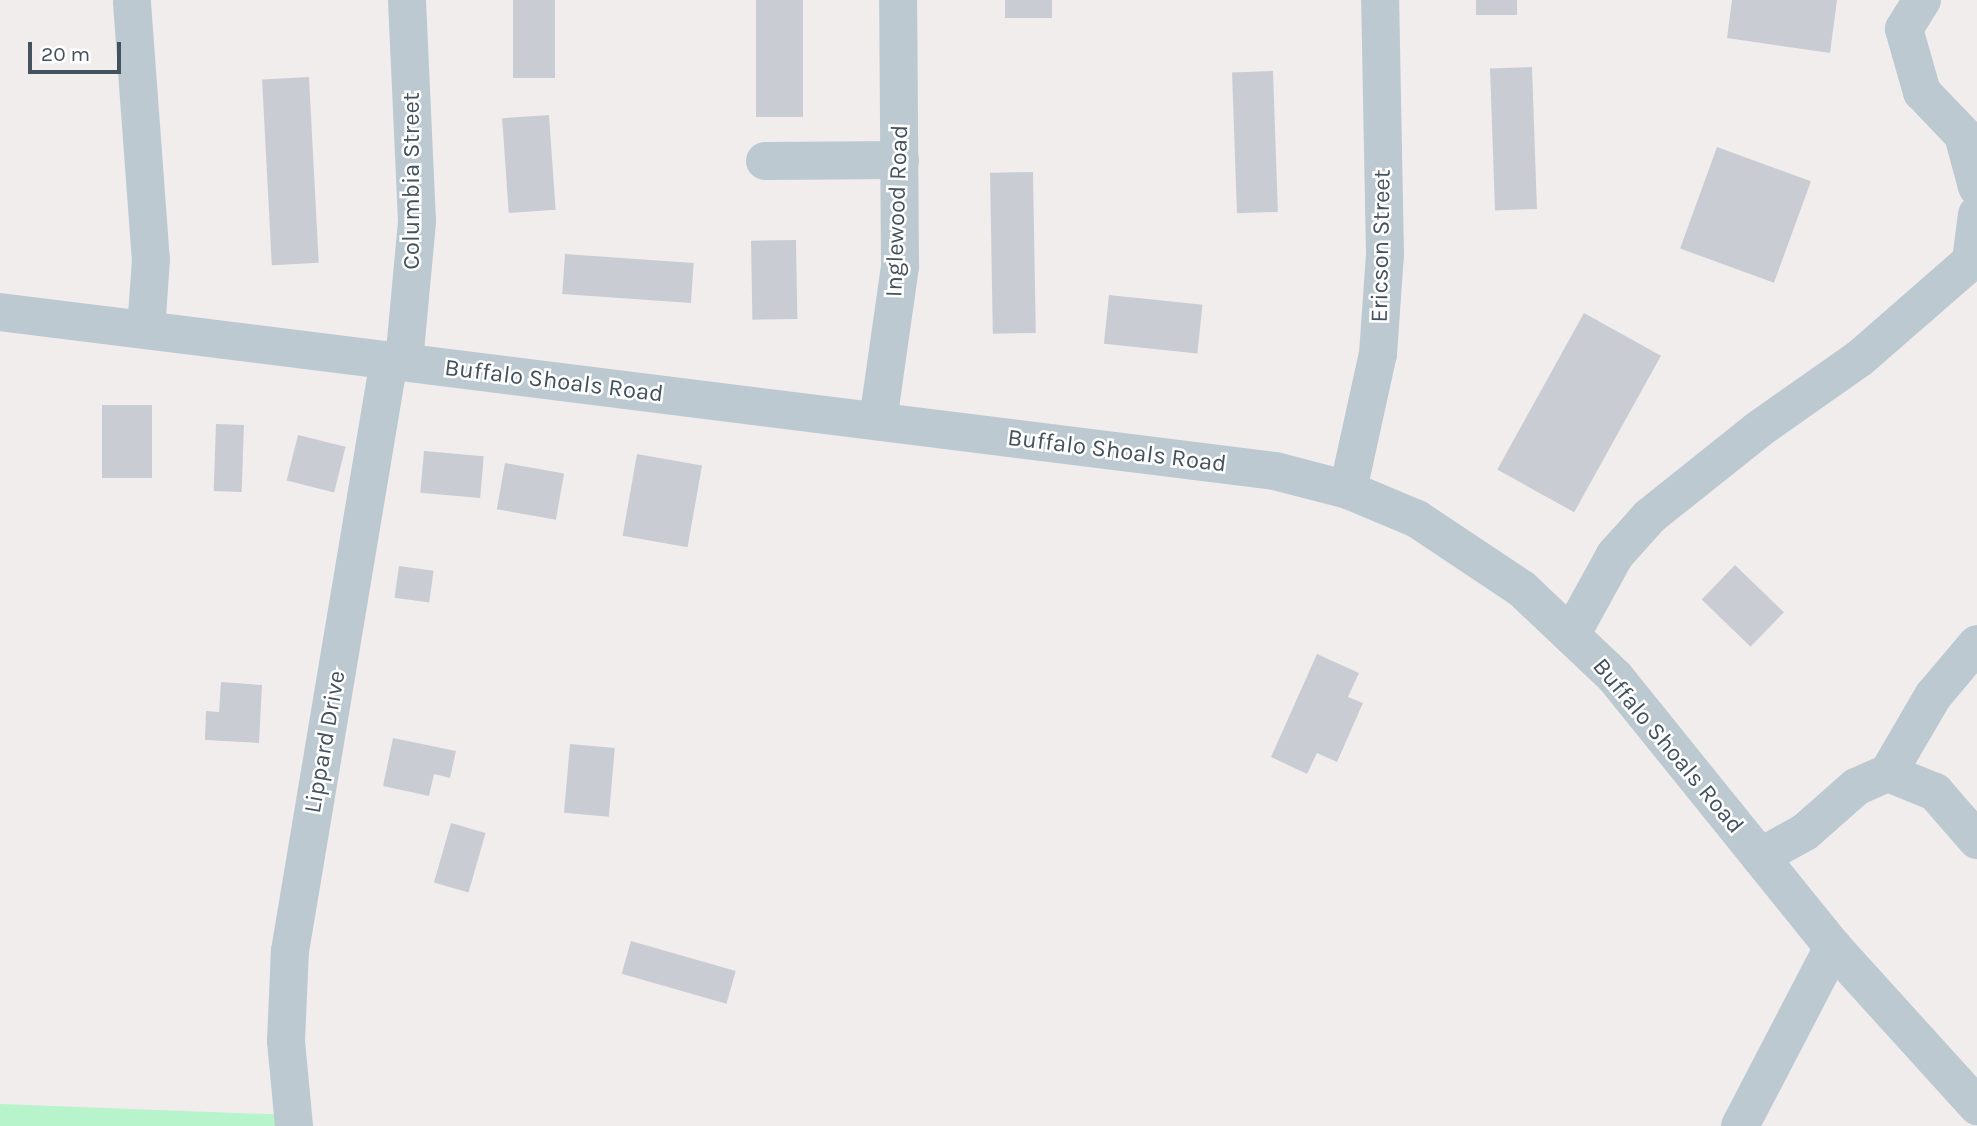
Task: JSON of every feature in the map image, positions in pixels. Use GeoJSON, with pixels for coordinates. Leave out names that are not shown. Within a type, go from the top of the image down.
{"type":"FeatureCollection","features":[{"type":"Feature","properties":{"kind":"street","name":"Columbia Street"},"geometry":{"type":"LineString","coordinates":[[396,361],[417,221],[407,0]]}},
{"type":"Feature","properties":{"kind":"street","name":"Inglewood Road"},"geometry":{"type":"LineString","coordinates":[[878,421],[900,266],[898,0]]}},
{"type":"Feature","properties":{"kind":"street","name":"Ericson Street"},"geometry":{"type":"LineString","coordinates":[[1348,490],[1378,354],[1385,254],[1380,0]]}},
{"type":"Feature","properties":{"kind":"street"},"geometry":{"type":"LineString","coordinates":[[1922,0],[1905,29],[1922,92],[1963,135],[1977,187]]}},
{"type":"Feature","properties":{"kind":"street"},"geometry":{"type":"LineString","coordinates":[[132,3],[151,259],[146,330]]}},
{"type":"Feature","properties":{"kind":"street"},"geometry":{"type":"LineString","coordinates":[[765,161],[900,160]]}},
{"type":"Feature","properties":{"kind":"street"},"geometry":{"type":"LineString","coordinates":[[1571,635],[1615,555],[1650,516],[1759,429],[1860,358],[1971,261],[1977,214]]}},
{"type":"Feature","properties":{"kind":"street","name":"Buffalo Shoals Road"},"geometry":{"type":"LineString","coordinates":[[0,312],[1275,471],[1348,490],[1417,519],[1522,589],[1615,677],[1833,947],[1977,1107]]}},
{"type":"Feature","properties":{"kind":"street","name":"Lippard Drive"},"geometry":{"type":"LineString","coordinates":[[294,1126],[286,1041],[290,951],[396,361]]}},
{"type":"Feature","properties":{"kind":"street"},"geometry":{"type":"LineString","coordinates":[[1760,857],[1805,832],[1856,787],[1888,774],[1933,696],[1977,643]]}},
{"type":"Feature","properties":{"kind":"street"},"geometry":{"type":"LineString","coordinates":[[1888,774],[1935,792],[1977,840]]}},
{"type":"Feature","properties":{"kind":"street"},"geometry":{"type":"LineString","coordinates":[[1740,1126],[1833,947]]}},
{"type":"Feature","properties":{"kind":"green space"},"geometry":{"type":"Polygon","coordinates":[[[0,1104],[292,1115],[294,1126],[0,1126],[0,1104]]]}},
{"type":"Feature","properties":{"kind":"building"},"geometry":{"type":"Polygon","coordinates":[[[513,0],[555,0],[555,78],[513,78],[513,0]]]}},
{"type":"Feature","properties":{"kind":"building"},"geometry":{"type":"Polygon","coordinates":[[[756,0],[803,0],[803,117],[756,117],[756,0]]]}},
{"type":"Feature","properties":{"kind":"building"},"geometry":{"type":"Polygon","coordinates":[[[1005,0],[1052,0],[1052,18],[1005,18],[1005,0]]]}},
{"type":"Feature","properties":{"kind":"building"},"geometry":{"type":"Polygon","coordinates":[[[1476,0],[1517,0],[1517,15],[1476,15],[1476,0]]]}},
{"type":"Feature","properties":{"kind":"building"},"geometry":{"type":"Polygon","coordinates":[[[1732,0],[1837,0],[1830,53],[1727,38],[1732,0]]]}},
{"type":"Feature","properties":{"kind":"building"},"geometry":{"type":"Polygon","coordinates":[[[1532,67],[1537,209],[1495,210],[1490,68],[1532,67]]]}},
{"type":"Feature","properties":{"kind":"building"},"geometry":{"type":"Polygon","coordinates":[[[1273,71],[1278,212],[1237,213],[1232,72],[1273,71]]]}},
{"type":"Feature","properties":{"kind":"building"},"geometry":{"type":"Polygon","coordinates":[[[309,77],[319,263],[272,265],[262,79],[309,77]]]}},
{"type":"Feature","properties":{"kind":"building"},"geometry":{"type":"Polygon","coordinates":[[[549,115],[556,210],[509,213],[502,118],[549,115]]]}},
{"type":"Feature","properties":{"kind":"building"},"geometry":{"type":"Polygon","coordinates":[[[1717,147],[1811,181],[1774,283],[1680,248],[1717,147]]]}},
{"type":"Feature","properties":{"kind":"building"},"geometry":{"type":"Polygon","coordinates":[[[1033,172],[1036,333],[993,334],[990,173],[1033,172]]]}},
{"type":"Feature","properties":{"kind":"building"},"geometry":{"type":"Polygon","coordinates":[[[796,240],[797,319],[752,320],[751,241],[796,240]]]}},
{"type":"Feature","properties":{"kind":"building"},"geometry":{"type":"Polygon","coordinates":[[[565,254],[694,263],[691,303],[562,294],[565,254]]]}},
{"type":"Feature","properties":{"kind":"building"},"geometry":{"type":"Polygon","coordinates":[[[1109,295],[1202,305],[1197,354],[1104,344],[1109,295]]]}},
{"type":"Feature","properties":{"kind":"building"},"geometry":{"type":"Polygon","coordinates":[[[1584,313],[1661,356],[1574,512],[1497,470],[1584,313]]]}},
{"type":"Feature","properties":{"kind":"building"},"geometry":{"type":"Polygon","coordinates":[[[102,405],[152,405],[152,478],[102,478],[102,405]]]}},
{"type":"Feature","properties":{"kind":"building"},"geometry":{"type":"Polygon","coordinates":[[[216,424],[244,425],[242,492],[214,491],[216,424]]]}},
{"type":"Feature","properties":{"kind":"building"},"geometry":{"type":"Polygon","coordinates":[[[298,435],[346,447],[334,492],[287,481],[298,435]]]}},
{"type":"Feature","properties":{"kind":"building"},"geometry":{"type":"Polygon","coordinates":[[[424,451],[484,456],[480,498],[420,493],[424,451]]]}},
{"type":"Feature","properties":{"kind":"building"},"geometry":{"type":"Polygon","coordinates":[[[637,454],[702,465],[688,547],[623,536],[637,454]]]}},
{"type":"Feature","properties":{"kind":"building"},"geometry":{"type":"Polygon","coordinates":[[[505,463],[564,473],[556,520],[497,509],[505,463]]]}},
{"type":"Feature","properties":{"kind":"building"},"geometry":{"type":"Polygon","coordinates":[[[1735,565],[1784,612],[1751,647],[1702,600],[1735,565]]]}},
{"type":"Feature","properties":{"kind":"building"},"geometry":{"type":"Polygon","coordinates":[[[399,566],[434,571],[429,603],[395,598],[399,566]]]}},
{"type":"Feature","properties":{"kind":"building"},"geometry":{"type":"Polygon","coordinates":[[[1317,654],[1359,673],[1348,697],[1363,703],[1337,762],[1317,753],[1307,774],[1271,757],[1317,654]]]}},
{"type":"Feature","properties":{"kind":"building"},"geometry":{"type":"Polygon","coordinates":[[[221,682],[262,685],[259,743],[205,740],[206,711],[219,712],[221,682]]]}},
{"type":"Feature","properties":{"kind":"building"},"geometry":{"type":"Polygon","coordinates":[[[393,738],[456,751],[450,778],[434,774],[429,796],[383,786],[393,738]]]}},
{"type":"Feature","properties":{"kind":"building"},"geometry":{"type":"Polygon","coordinates":[[[570,744],[615,748],[609,817],[564,813],[570,744]]]}},
{"type":"Feature","properties":{"kind":"building"},"geometry":{"type":"Polygon","coordinates":[[[451,823],[486,833],[469,893],[434,883],[451,823]]]}},
{"type":"Feature","properties":{"kind":"building"},"geometry":{"type":"Polygon","coordinates":[[[631,941],[736,971],[726,1004],[622,974],[631,941]]]}}]}
